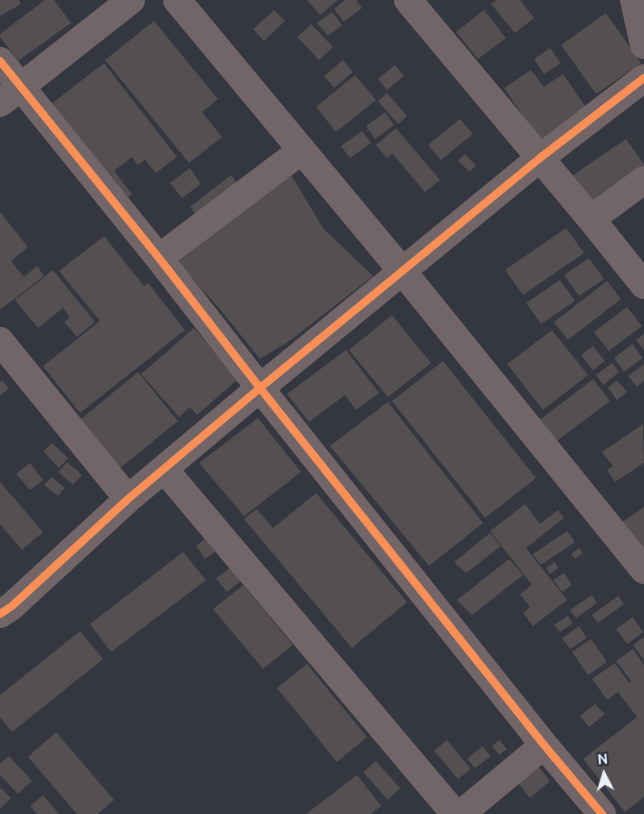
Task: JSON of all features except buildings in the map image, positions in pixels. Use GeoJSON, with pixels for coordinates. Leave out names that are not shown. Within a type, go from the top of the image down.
{"type":"FeatureCollection","features":[{"type":"Feature","properties":{"kind":"street"},"geometry":{"type":"LineString","coordinates":[[10,95],[131,0]]}},
{"type":"Feature","properties":{"kind":"street"},"geometry":{"type":"LineString","coordinates":[[177,0],[403,272],[644,570]]}},
{"type":"Feature","properties":{"kind":"street"},"geometry":{"type":"LineString","coordinates":[[408,0],[644,285]]}},
{"type":"Feature","properties":{"kind":"street"},"geometry":{"type":"LineString","coordinates":[[622,0],[640,22]]}},
{"type":"Feature","properties":{"kind":"street"},"geometry":{"type":"LineString","coordinates":[[0,61],[10,95],[159,258],[544,745],[602,814]]}},
{"type":"Feature","properties":{"kind":"street"},"geometry":{"type":"LineString","coordinates":[[4,604],[260,388],[540,158],[644,78]]}},
{"type":"Feature","properties":{"kind":"street"},"geometry":{"type":"LineString","coordinates":[[159,258],[302,150]]}},
{"type":"Feature","properties":{"kind":"street"},"geometry":{"type":"LineString","coordinates":[[591,219],[644,180]]}},
{"type":"Feature","properties":{"kind":"street"},"geometry":{"type":"LineString","coordinates":[[0,341],[128,499]]}},
{"type":"Feature","properties":{"kind":"street"},"geometry":{"type":"LineString","coordinates":[[164,469],[455,814]]}},
{"type":"Feature","properties":{"kind":"street"},"geometry":{"type":"LineString","coordinates":[[460,814],[544,745]]}},
{"type":"Feature","properties":{"kind":"cycle path"},"geometry":{"type":"LineString","coordinates":[[0,61],[159,258],[544,745],[602,814]]}},
{"type":"Feature","properties":{"kind":"cycle path"},"geometry":{"type":"LineString","coordinates":[[0,614],[12,606],[128,499],[260,388],[540,158],[644,78]]}}]}
